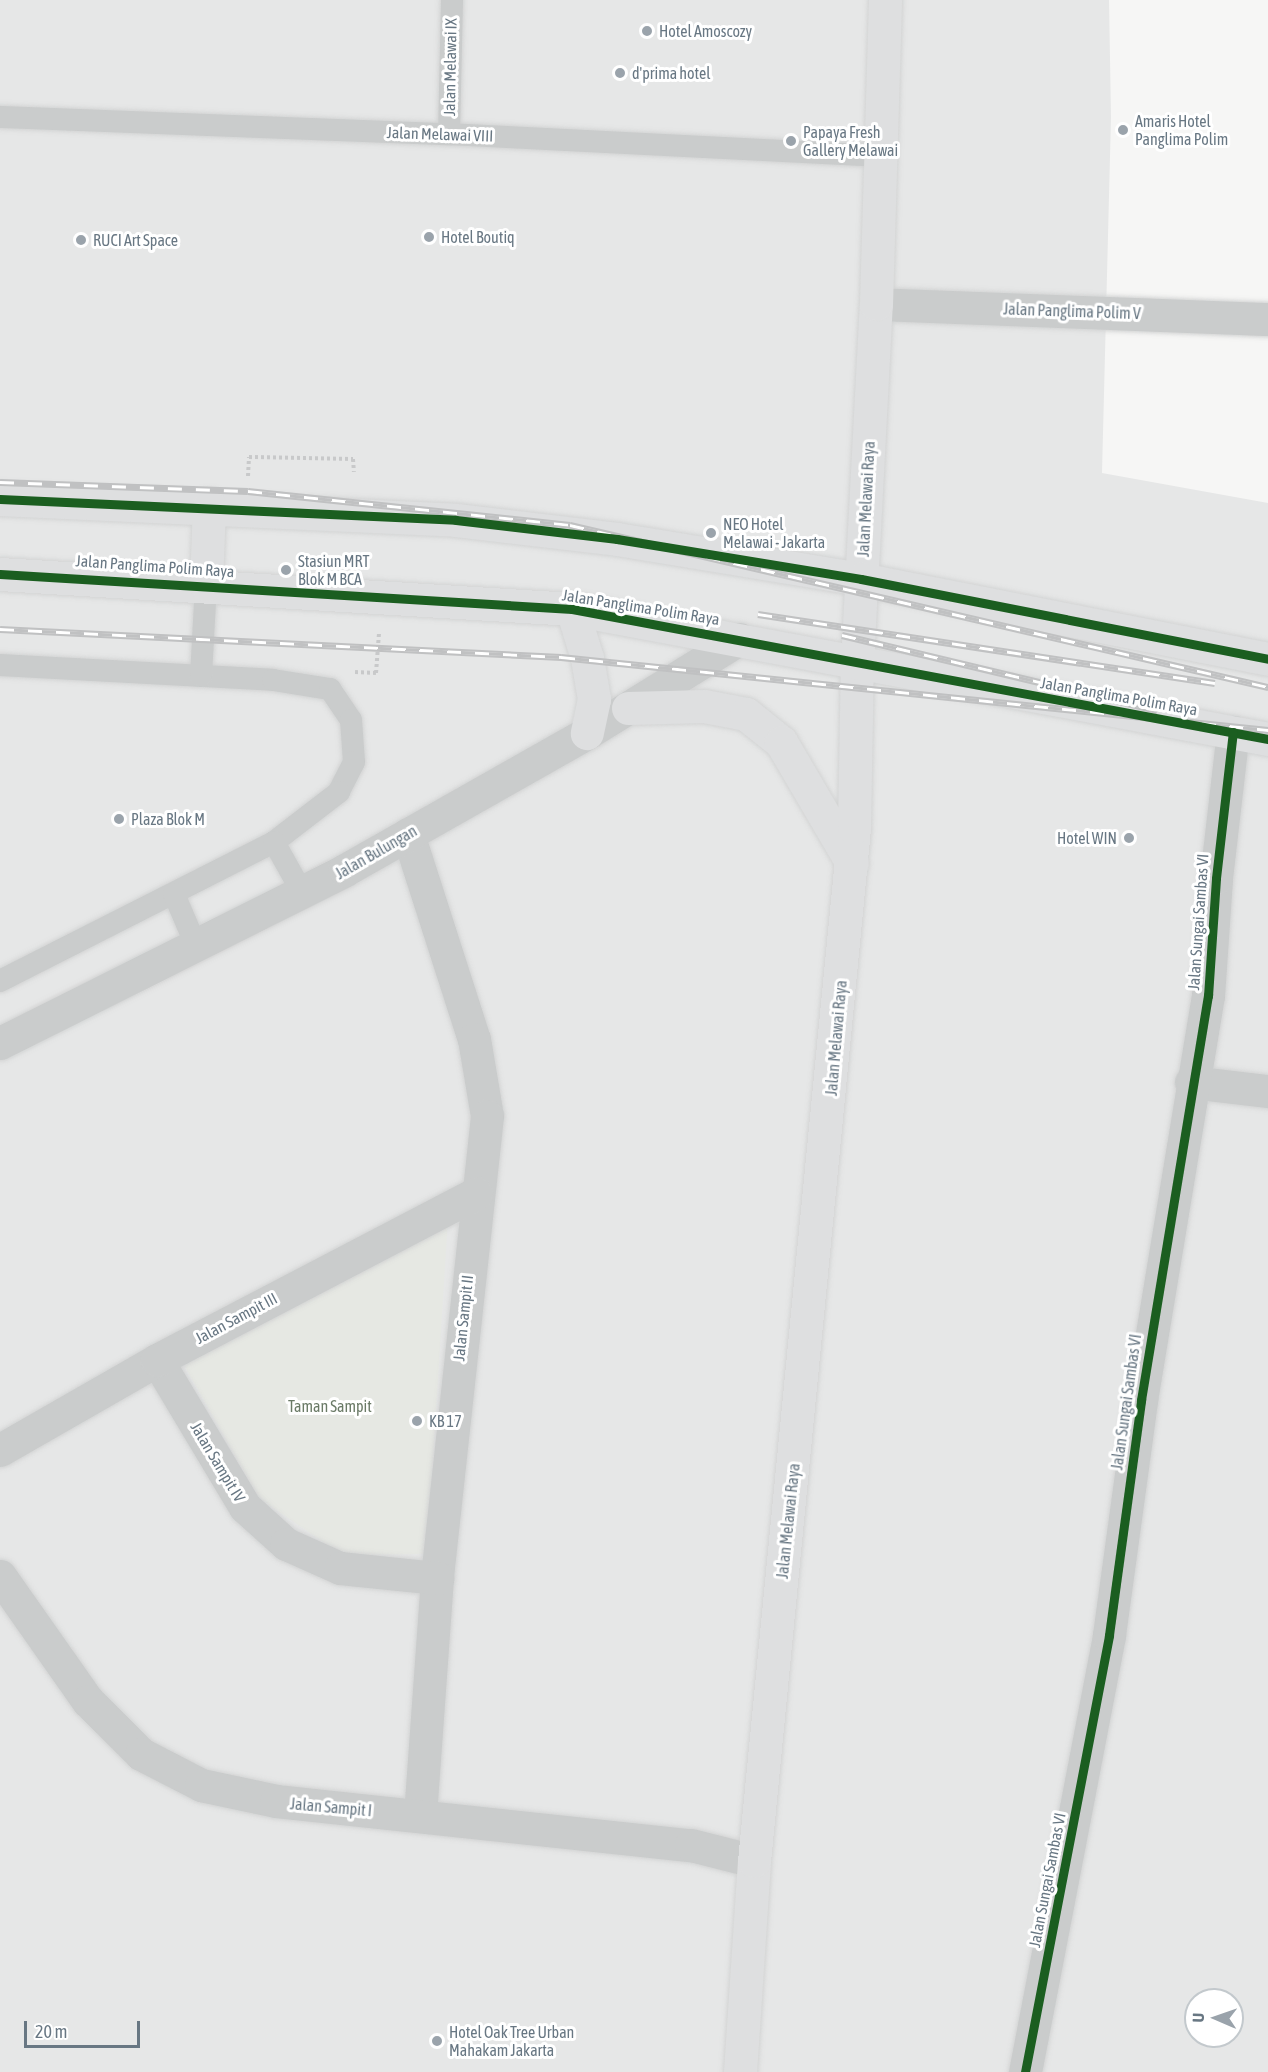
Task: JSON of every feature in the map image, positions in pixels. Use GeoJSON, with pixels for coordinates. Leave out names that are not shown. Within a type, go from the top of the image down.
{"type":"FeatureCollection","features":[{"type":"Feature","properties":{"kind":"main road","name":"Jalan Melawai Raya"},"geometry":{"type":"LineString","coordinates":[[740,2072],[754,1861],[852,863],[857,663],[876,304],[885,0]]}},
{"type":"Feature","properties":{"kind":"main road"},"geometry":{"type":"LineString","coordinates":[[0,499],[209,505],[456,520],[617,539],[861,579],[1268,659]]}},
{"type":"Feature","properties":{"kind":"main road"},"geometry":{"type":"LineString","coordinates":[[206,584],[209,505]]}},
{"type":"Feature","properties":{"kind":"main road","name":"Jalan Panglima Polim Raya"},"geometry":{"type":"LineString","coordinates":[[0,574],[206,584],[572,609],[1268,739]]}},
{"type":"Feature","properties":{"kind":"main road"},"geometry":{"type":"LineString","coordinates":[[572,609],[587,658],[594,699],[587,733]]}},
{"type":"Feature","properties":{"kind":"main road"},"geometry":{"type":"LineString","coordinates":[[628,708],[704,706],[746,714],[781,741],[852,863]]}},
{"type":"Feature","properties":{"kind":"street","name":"Jalan Panglima Polim V"},"geometry":{"type":"LineString","coordinates":[[876,304],[1268,319]]}},
{"type":"Feature","properties":{"kind":"street","name":"Jalan Bulungan"},"geometry":{"type":"LineString","coordinates":[[0,1043],[197,948],[302,892],[587,733],[739,639]]}},
{"type":"Feature","properties":{"kind":"street","name":"Jalan Sungai Sambas VI"},"geometry":{"type":"LineString","coordinates":[[1025,2072],[1109,1635],[1141,1400],[1191,1082],[1208,996],[1215,878],[1233,732]]}},
{"type":"Feature","properties":{"kind":"street","name":"Jalan Sampit II"},"geometry":{"type":"LineString","coordinates":[[408,834],[474,1039],[487,1116],[476,1193],[437,1578],[420,1814]]}},
{"type":"Feature","properties":{"kind":"street"},"geometry":{"type":"LineString","coordinates":[[1191,1082],[1268,1091]]}},
{"type":"Feature","properties":{"kind":"street","name":"Jalan Sampit III"},"geometry":{"type":"LineString","coordinates":[[0,1450],[157,1360],[476,1193]]}},
{"type":"Feature","properties":{"kind":"street","name":"Jalan Sampit IV"},"geometry":{"type":"LineString","coordinates":[[157,1360],[245,1507],[286,1544],[340,1568],[437,1578]]}},
{"type":"Feature","properties":{"kind":"street","name":"Jalan Sampit I"},"geometry":{"type":"LineString","coordinates":[[0,1576],[88,1701],[141,1754],[201,1785],[276,1802],[420,1814],[691,1845],[754,1861]]}},
{"type":"Feature","properties":{"kind":"lane","name":"Jalan Melawai IX"},"geometry":{"type":"LineString","coordinates":[[449,134],[452,0]]}},
{"type":"Feature","properties":{"kind":"lane","name":"Jalan Melawai VIII"},"geometry":{"type":"LineString","coordinates":[[0,117],[449,134],[880,156]]}},
{"type":"Feature","properties":{"kind":"lane"},"geometry":{"type":"LineString","coordinates":[[201,676],[206,584]]}},
{"type":"Feature","properties":{"kind":"lane"},"geometry":{"type":"LineString","coordinates":[[0,665],[273,680],[330,689],[351,720],[354,762],[339,792],[274,842],[0,981]]}},
{"type":"Feature","properties":{"kind":"lane"},"geometry":{"type":"LineString","coordinates":[[274,842],[302,892]]}},
{"type":"Feature","properties":{"kind":"lane"},"geometry":{"type":"LineString","coordinates":[[174,894],[197,948]]}},
{"type":"Feature","properties":{"kind":"path"},"geometry":{"type":"LineString","coordinates":[[248,477],[249,457],[353,459],[354,472]]}},
{"type":"Feature","properties":{"kind":"path"},"geometry":{"type":"LineString","coordinates":[[350,672],[376,673],[379,629]]}},
{"type":"Feature","properties":{"kind":"shaded area"},"geometry":{"type":"Polygon","coordinates":[[[0,0],[1109,0],[1111,117],[1102,473],[1268,503],[1268,2072],[0,2072],[0,0]]]}},
{"type":"Feature","properties":{"kind":"green space","name":"Taman Sampit"},"geometry":{"type":"Polygon","coordinates":[[[448,1218],[427,1554],[342,1555],[259,1498],[184,1365],[448,1218]]]}},
{"type":"Feature","properties":{"kind":"railway"},"geometry":{"type":"LineString","coordinates":[[0,482],[248,491],[570,525],[1268,687]]}},
{"type":"Feature","properties":{"kind":"railway"},"geometry":{"type":"LineString","coordinates":[[758,614],[1215,683]]}},
{"type":"Feature","properties":{"kind":"railway"},"geometry":{"type":"LineString","coordinates":[[0,629],[561,657],[1268,730]]}},
{"type":"Feature","properties":{"kind":"railway"},"geometry":{"type":"LineString","coordinates":[[842,635],[1157,710]]}},
{"type":"Feature","properties":{"kind":"cycle path"},"geometry":{"type":"LineString","coordinates":[[0,499],[456,520],[617,539],[861,579],[1268,659]]}},
{"type":"Feature","properties":{"kind":"cycle path"},"geometry":{"type":"LineString","coordinates":[[0,574],[572,609],[1268,739]]}},
{"type":"Feature","properties":{"kind":"cycle path"},"geometry":{"type":"LineString","coordinates":[[1025,2072],[1109,1635],[1141,1400],[1208,996],[1216,878],[1233,732]]}},
{"type":"Feature","properties":{"kind":"place","name":"Hotel Amoscozy"},"geometry":{"type":"Point","coordinates":[647,31]}},
{"type":"Feature","properties":{"kind":"place","name":"d'prima hotel"},"geometry":{"type":"Point","coordinates":[620,73]}},
{"type":"Feature","properties":{"kind":"place","name":"Amaris Hotel Panglima Polim"},"geometry":{"type":"Point","coordinates":[1123,130]}},
{"type":"Feature","properties":{"kind":"place","name":"Papaya Fresh Gallery Melawai"},"geometry":{"type":"Point","coordinates":[791,141]}},
{"type":"Feature","properties":{"kind":"place","name":"Hotel Boutiq"},"geometry":{"type":"Point","coordinates":[429,237]}},
{"type":"Feature","properties":{"kind":"place","name":"RUCI Art Space"},"geometry":{"type":"Point","coordinates":[81,240]}},
{"type":"Feature","properties":{"kind":"place","name":"NEO Hotel Melawai - Jakarta"},"geometry":{"type":"Point","coordinates":[711,533]}},
{"type":"Feature","properties":{"kind":"place","name":"Stasiun MRT Blok M BCA"},"geometry":{"type":"Point","coordinates":[286,570]}},
{"type":"Feature","properties":{"kind":"place","name":"Plaza Blok M"},"geometry":{"type":"Point","coordinates":[119,819]}},
{"type":"Feature","properties":{"kind":"place","name":"Hotel WIN"},"geometry":{"type":"Point","coordinates":[1129,838]}},
{"type":"Feature","properties":{"kind":"place","name":"KB 17"},"geometry":{"type":"Point","coordinates":[417,1421]}},
{"type":"Feature","properties":{"kind":"place","name":"Hotel Oak Tree Urban Mahakam Jakarta"},"geometry":{"type":"Point","coordinates":[437,2041]}}]}
